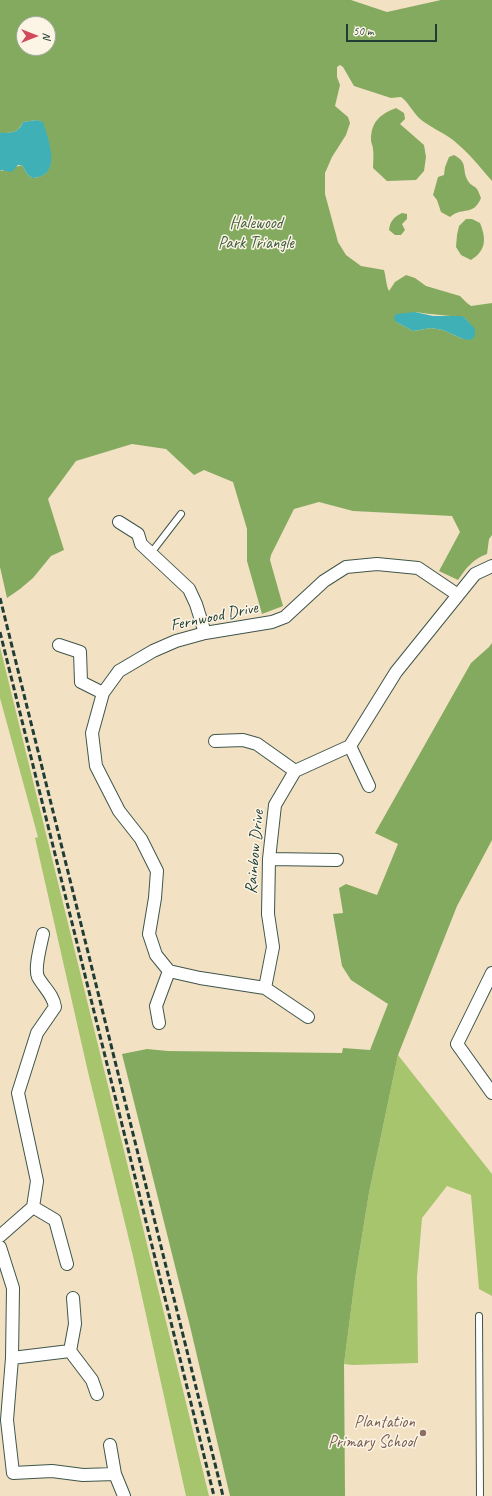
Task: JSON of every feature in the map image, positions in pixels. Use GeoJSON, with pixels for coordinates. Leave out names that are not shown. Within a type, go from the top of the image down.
{"type":"FeatureCollection","features":[{"type":"Feature","properties":{"kind":"street"},"geometry":{"type":"LineString","coordinates":[[119,522],[138,534],[141,544],[189,589],[196,604],[204,634]]}},
{"type":"Feature","properties":{"kind":"street","name":"Fernwood Drive"},"geometry":{"type":"LineString","coordinates":[[169,971],[156,955],[149,934],[155,898],[157,871],[141,839],[120,811],[96,766],[92,733],[103,693],[119,671],[153,651],[176,641],[204,634],[272,622],[285,617],[324,581],[346,568],[378,564],[418,568],[458,595]]}},
{"type":"Feature","properties":{"kind":"street"},"geometry":{"type":"LineString","coordinates":[[215,741],[243,740],[257,744],[295,771],[350,746],[396,672],[475,574],[492,566]]}},
{"type":"Feature","properties":{"kind":"street"},"geometry":{"type":"LineString","coordinates":[[59,645],[80,652],[81,682],[103,693]]}},
{"type":"Feature","properties":{"kind":"street"},"geometry":{"type":"LineString","coordinates":[[350,746],[369,786]]}},
{"type":"Feature","properties":{"kind":"street","name":"Rainbow Drive"},"geometry":{"type":"LineString","coordinates":[[265,988],[273,947],[268,914],[269,859],[276,805],[295,771]]}},
{"type":"Feature","properties":{"kind":"street"},"geometry":{"type":"LineString","coordinates":[[269,859],[337,860]]}},
{"type":"Feature","properties":{"kind":"street"},"geometry":{"type":"LineString","coordinates":[[0,1236],[33,1207],[37,1181],[18,1093],[38,1033],[55,1007],[54,999],[38,976],[37,967],[42,934]]}},
{"type":"Feature","properties":{"kind":"street"},"geometry":{"type":"LineString","coordinates":[[159,1023],[156,1006],[169,971],[200,978],[265,988],[308,1017]]}},
{"type":"Feature","properties":{"kind":"street"},"geometry":{"type":"LineString","coordinates":[[492,974],[457,1044],[492,1093]]}},
{"type":"Feature","properties":{"kind":"street"},"geometry":{"type":"LineString","coordinates":[[33,1207],[55,1220],[67,1264]]}},
{"type":"Feature","properties":{"kind":"street"},"geometry":{"type":"LineString","coordinates":[[0,1247],[13,1288],[12,1358],[7,1420],[13,1473],[52,1471],[83,1475],[115,1474]]}},
{"type":"Feature","properties":{"kind":"street"},"geometry":{"type":"LineString","coordinates":[[73,1298],[75,1324],[70,1351],[92,1380],[97,1394]]}},
{"type":"Feature","properties":{"kind":"street"},"geometry":{"type":"LineString","coordinates":[[12,1358],[70,1351]]}},
{"type":"Feature","properties":{"kind":"street"},"geometry":{"type":"LineString","coordinates":[[110,1444],[115,1474],[124,1496]]}},
{"type":"Feature","properties":{"kind":"lane"},"geometry":{"type":"LineString","coordinates":[[151,553],[181,514]]}},
{"type":"Feature","properties":{"kind":"lane"},"geometry":{"type":"LineString","coordinates":[[479,1316],[480,1496]]}},
{"type":"Feature","properties":{"kind":"green space","name":"Halewood Park Triangle"},"geometry":{"type":"Polygon","coordinates":[[[0,0],[351,0],[387,12],[441,0],[492,0],[492,181],[474,160],[458,145],[449,137],[419,118],[401,97],[391,98],[354,86],[343,67],[340,65],[337,67],[337,77],[340,85],[335,106],[348,117],[350,123],[346,135],[332,157],[325,173],[325,194],[338,242],[346,255],[361,266],[384,270],[389,291],[395,282],[406,275],[415,278],[426,286],[460,296],[471,306],[492,303],[492,535],[489,539],[487,554],[470,564],[458,580],[439,571],[460,532],[452,516],[353,511],[319,502],[294,509],[271,555],[270,560],[283,606],[262,614],[247,561],[247,529],[233,482],[204,470],[194,475],[166,449],[132,444],[76,461],[48,499],[64,550],[51,556],[33,578],[7,598],[0,567],[0,170],[2,171],[22,165],[27,174],[32,178],[42,176],[47,171],[51,156],[50,147],[42,122],[37,120],[23,122],[17,130],[8,133],[0,133],[0,0]],[[415,312],[396,322],[413,331],[431,328],[443,330],[463,339],[470,324],[465,318],[415,312]]]}},
{"type":"Feature","properties":{"kind":"green space"},"geometry":{"type":"Polygon","coordinates":[[[396,108],[404,113],[405,119],[400,124],[424,145],[426,157],[424,171],[416,180],[387,181],[373,168],[371,133],[375,123],[381,116],[396,108]]]}},
{"type":"Feature","properties":{"kind":"green space"},"geometry":{"type":"Polygon","coordinates":[[[454,155],[462,161],[468,181],[477,189],[481,198],[475,207],[459,212],[450,217],[441,212],[437,200],[433,195],[438,177],[444,175],[449,157],[454,155]]]}},
{"type":"Feature","properties":{"kind":"green space"},"geometry":{"type":"Polygon","coordinates":[[[402,213],[407,214],[407,219],[402,224],[405,230],[401,235],[395,235],[389,230],[390,224],[402,213]]]}},
{"type":"Feature","properties":{"kind":"green space"},"geometry":{"type":"Polygon","coordinates":[[[466,219],[472,219],[480,223],[484,239],[480,252],[471,260],[461,255],[456,247],[459,226],[466,219]]]}},
{"type":"Feature","properties":{"kind":"green space"},"geometry":{"type":"Polygon","coordinates":[[[492,643],[492,840],[457,906],[398,1055],[369,1193],[355,1279],[344,1364],[345,1496],[230,1496],[189,1322],[122,1054],[147,1049],[168,1051],[342,1053],[343,1048],[370,1050],[388,1004],[351,980],[342,966],[333,914],[343,913],[339,888],[346,884],[377,895],[398,844],[375,833],[471,663],[492,643]]]}},
{"type":"Feature","properties":{"kind":"green space"},"geometry":{"type":"Polygon","coordinates":[[[0,647],[209,1496],[186,1496],[133,1256],[88,1072],[35,838],[38,837],[0,698],[0,647]]]}},
{"type":"Feature","properties":{"kind":"green space"},"geometry":{"type":"Polygon","coordinates":[[[398,1055],[492,1174],[492,1296],[479,1289],[471,1195],[447,1186],[422,1218],[417,1277],[418,1363],[344,1364],[355,1279],[369,1193],[398,1055]]]}},
{"type":"Feature","properties":{"kind":"water"},"geometry":{"type":"Polygon","coordinates":[[[37,120],[43,122],[50,147],[51,164],[48,171],[42,176],[32,178],[27,174],[22,165],[18,165],[12,172],[0,170],[0,133],[14,132],[23,122],[37,120]]]}},
{"type":"Feature","properties":{"kind":"water"},"geometry":{"type":"Polygon","coordinates":[[[415,312],[433,316],[461,316],[465,318],[475,329],[475,336],[471,340],[463,339],[443,330],[431,328],[413,331],[396,322],[394,318],[396,314],[415,312]]]}},
{"type":"Feature","properties":{"kind":"railway"},"geometry":{"type":"LineString","coordinates":[[0,598],[223,1496]]}},
{"type":"Feature","properties":{"kind":"railway"},"geometry":{"type":"LineString","coordinates":[[0,632],[214,1496]]}},
{"type":"Feature","properties":{"kind":"place","name":"Plantation Primary School"},"geometry":{"type":"Point","coordinates":[423,1433]}}]}
